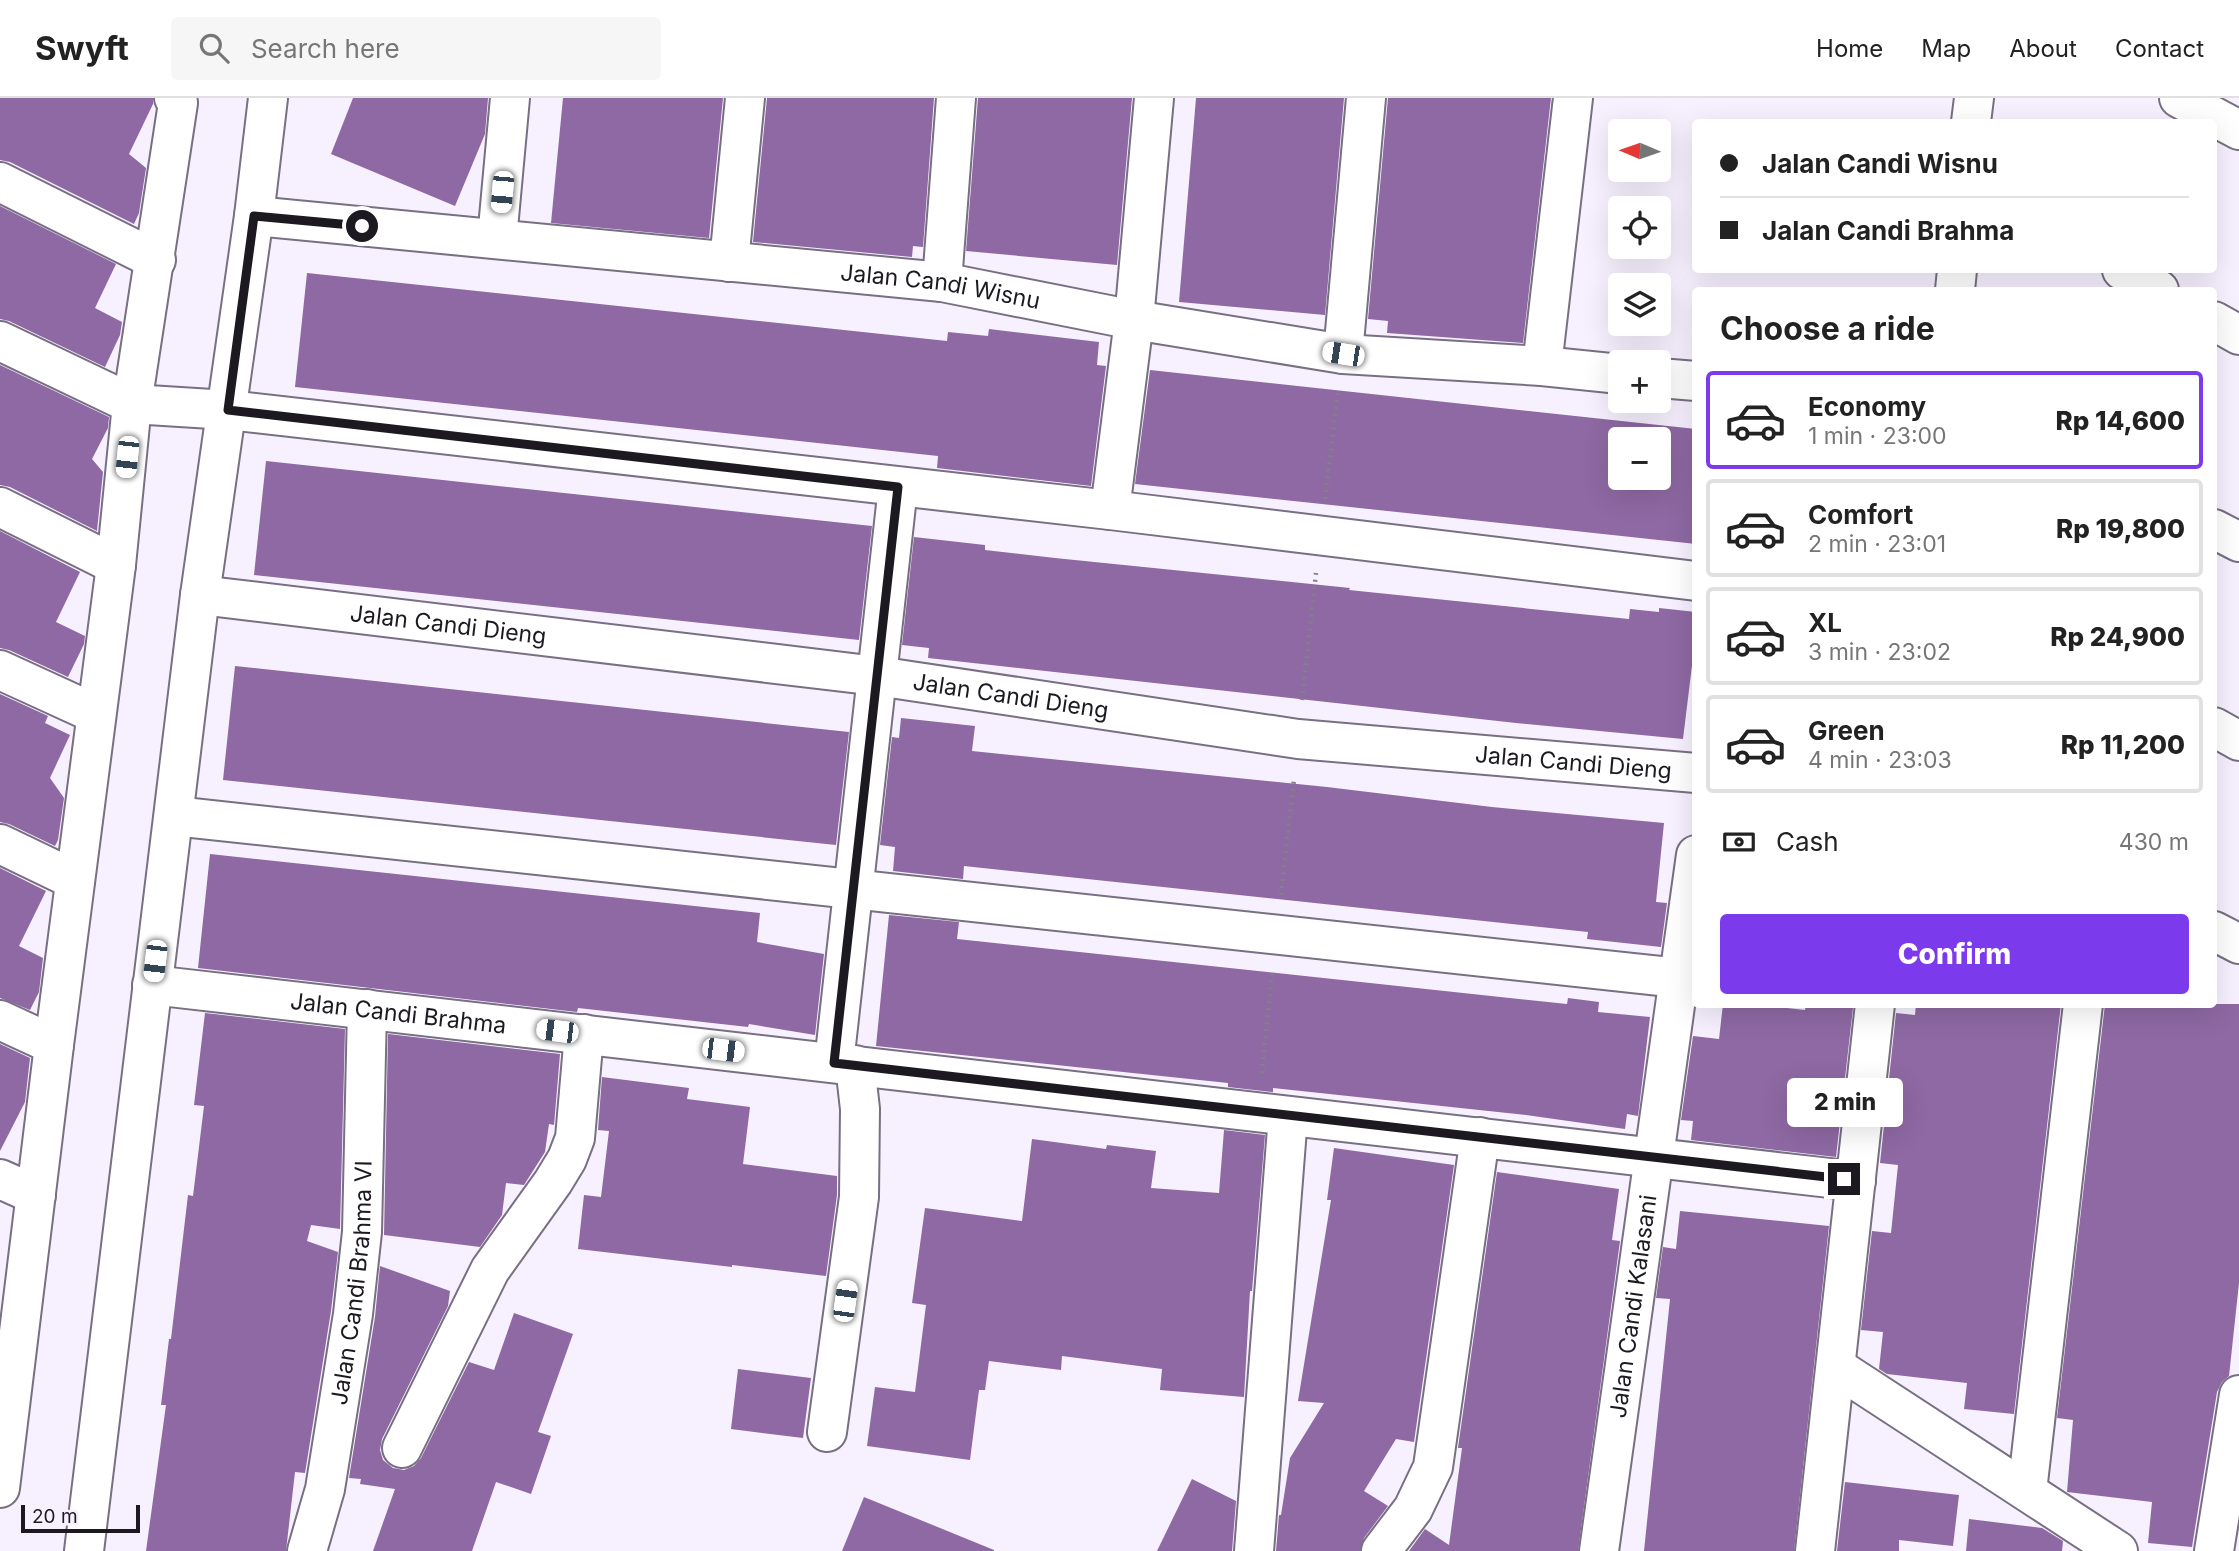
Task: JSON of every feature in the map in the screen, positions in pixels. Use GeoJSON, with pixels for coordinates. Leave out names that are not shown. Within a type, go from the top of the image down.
{"type":"FeatureCollection","features":[{"type":"Feature","properties":{"kind":"street"},"geometry":{"type":"LineString","coordinates":[[0,1488],[96,714],[116,565],[142,405],[156,260],[178,103],[174,98]]}},
{"type":"Feature","properties":{"kind":"street"},"geometry":{"type":"LineString","coordinates":[[84,1551],[222,411],[254,216],[268,98]]}},
{"type":"Feature","properties":{"kind":"street"},"geometry":{"type":"LineString","coordinates":[[497,239],[510,98]]}},
{"type":"Feature","properties":{"kind":"street"},"geometry":{"type":"LineString","coordinates":[[729,262],[745,98]]}},
{"type":"Feature","properties":{"kind":"street"},"geometry":{"type":"LineString","coordinates":[[942,282],[956,98]]}},
{"type":"Feature","properties":{"kind":"street"},"geometry":{"type":"LineString","coordinates":[[1110,510],[1134,320],[1154,98]]}},
{"type":"Feature","properties":{"kind":"street"},"geometry":{"type":"LineString","coordinates":[[1343,354],[1366,98]]}},
{"type":"Feature","properties":{"kind":"street"},"geometry":{"type":"LineString","coordinates":[[1542,366],[1573,98]]}},
{"type":"Feature","properties":{"kind":"street"},"geometry":{"type":"LineString","coordinates":[[1971,119],[1974,98]]}},
{"type":"Feature","properties":{"kind":"street"},"geometry":{"type":"LineString","coordinates":[[2179,98],[2239,130]]}},
{"type":"Feature","properties":{"kind":"street"},"geometry":{"type":"LineString","coordinates":[[0,182],[156,260]]}},
{"type":"Feature","properties":{"kind":"street","name":"Jalan Candi Wisnu"},"geometry":{"type":"LineString","coordinates":[[254,216],[942,282],[1134,320],[1343,354],[1608,373]]}},
{"type":"Feature","properties":{"kind":"street"},"geometry":{"type":"LineString","coordinates":[[2128,273],[2153,287]]}},
{"type":"Feature","properties":{"kind":"street"},"geometry":{"type":"LineString","coordinates":[[2217,323],[2239,335]]}},
{"type":"Feature","properties":{"kind":"street"},"geometry":{"type":"LineString","coordinates":[[0,341],[142,405],[222,411],[1110,510],[1692,581]]}},
{"type":"Feature","properties":{"kind":"street"},"geometry":{"type":"LineString","coordinates":[[1671,379],[1692,382]]}},
{"type":"Feature","properties":{"kind":"street"},"geometry":{"type":"LineString","coordinates":[[827,1432],[859,1197],[860,1109],[845,1064],[853,889],[898,487]]}},
{"type":"Feature","properties":{"kind":"street"},"geometry":{"type":"LineString","coordinates":[[0,507],[116,565]]}},
{"type":"Feature","properties":{"kind":"street"},"geometry":{"type":"LineString","coordinates":[[2217,531],[2239,542]]}},
{"type":"Feature","properties":{"kind":"street","name":"Jalan Candi Dieng"},"geometry":{"type":"LineString","coordinates":[[200,595],[877,676],[1298,739],[1692,773]]}},
{"type":"Feature","properties":{"kind":"street"},"geometry":{"type":"LineString","coordinates":[[0,670],[96,714]]}},
{"type":"Feature","properties":{"kind":"street"},"geometry":{"type":"LineString","coordinates":[[2217,729],[2239,741]]}},
{"type":"Feature","properties":{"kind":"street"},"geometry":{"type":"LineString","coordinates":[[174,816],[1679,978]]}},
{"type":"Feature","properties":{"kind":"street"},"geometry":{"type":"LineString","coordinates":[[0,844],[75,880]]}},
{"type":"Feature","properties":{"kind":"street","name":"Jalan Candi Kalasani"},"geometry":{"type":"LineString","coordinates":[[1599,1551],[1692,884]]}},
{"type":"Feature","properties":{"kind":"street"},"geometry":{"type":"LineString","coordinates":[[2217,933],[2239,944]]}},
{"type":"Feature","properties":{"kind":"street","name":"Jalan Candi Brahma"},"geometry":{"type":"LineString","coordinates":[[152,985],[1856,1181]]}},
{"type":"Feature","properties":{"kind":"street"},"geometry":{"type":"LineString","coordinates":[[1815,1551],[1875,1008]]}},
{"type":"Feature","properties":{"kind":"street"},"geometry":{"type":"LineString","coordinates":[[2027,1491],[2083,1008]]}},
{"type":"Feature","properties":{"kind":"street","name":"Jalan Candi Brahma VI"},"geometry":{"type":"LineString","coordinates":[[307,1551],[325,1489],[353,1314],[362,1232],[367,1009]]}},
{"type":"Feature","properties":{"kind":"street"},"geometry":{"type":"LineString","coordinates":[[0,1020],[54,1045]]}},
{"type":"Feature","properties":{"kind":"street"},"geometry":{"type":"LineString","coordinates":[[401,1448],[490,1270],[554,1182],[567,1159],[575,1138],[584,1034]]}},
{"type":"Feature","properties":{"kind":"street"},"geometry":{"type":"LineString","coordinates":[[1254,1551],[1287,1115]]}},
{"type":"Feature","properties":{"kind":"street"},"geometry":{"type":"LineString","coordinates":[[1381,1551],[1413,1509],[1433,1467],[1480,1138]]}},
{"type":"Feature","properties":{"kind":"street"},"geometry":{"type":"LineString","coordinates":[[0,1180],[36,1195]]}},
{"type":"Feature","properties":{"kind":"street"},"geometry":{"type":"LineString","coordinates":[[1836,1367],[2118,1551]]}},
{"type":"Feature","properties":{"kind":"street"},"geometry":{"type":"LineString","coordinates":[[2214,1551],[2238,1402]]}},
{"type":"Feature","properties":{"kind":"building"},"geometry":{"type":"Polygon","coordinates":[[[0,98],[153,98],[153,104],[129,154],[146,168],[139,213],[134,224],[10,162],[0,160],[0,98]]]}},
{"type":"Feature","properties":{"kind":"building"},"geometry":{"type":"Polygon","coordinates":[[[353,98],[488,98],[485,134],[455,206],[331,154],[353,98]]]}},
{"type":"Feature","properties":{"kind":"building"},"geometry":{"type":"Polygon","coordinates":[[[563,98],[723,98],[709,238],[551,223],[563,98]]]}},
{"type":"Feature","properties":{"kind":"building"},"geometry":{"type":"Polygon","coordinates":[[[767,98],[934,98],[923,247],[913,246],[912,257],[753,242],[767,98]]]}},
{"type":"Feature","properties":{"kind":"building"},"geometry":{"type":"Polygon","coordinates":[[[978,98],[1132,98],[1117,265],[966,251],[978,98]]]}},
{"type":"Feature","properties":{"kind":"building"},"geometry":{"type":"Polygon","coordinates":[[[1196,98],[1344,98],[1325,315],[1179,302],[1196,98]]]}},
{"type":"Feature","properties":{"kind":"building"},"geometry":{"type":"Polygon","coordinates":[[[1388,98],[1551,98],[1523,343],[1387,333],[1388,321],[1368,319],[1388,98]]]}},
{"type":"Feature","properties":{"kind":"building"},"geometry":{"type":"Polygon","coordinates":[[[0,206],[116,264],[95,308],[122,322],[120,335],[105,367],[0,319],[0,206]]]}},
{"type":"Feature","properties":{"kind":"building"},"geometry":{"type":"Polygon","coordinates":[[[307,273],[947,341],[948,332],[988,336],[989,329],[1099,342],[1097,365],[1106,366],[1091,486],[937,468],[938,456],[295,387],[307,273]]]}},
{"type":"Feature","properties":{"kind":"building"},"geometry":{"type":"Polygon","coordinates":[[[0,365],[109,417],[108,428],[92,459],[103,472],[97,531],[10,487],[0,485],[0,365]]]}},
{"type":"Feature","properties":{"kind":"building"},"geometry":{"type":"Polygon","coordinates":[[[1150,370],[1692,429],[1692,544],[1135,484],[1150,370]]]}},
{"type":"Feature","properties":{"kind":"building"},"geometry":{"type":"Polygon","coordinates":[[[266,461],[872,526],[859,640],[254,575],[266,461]]]}},
{"type":"Feature","properties":{"kind":"building"},"geometry":{"type":"Polygon","coordinates":[[[0,531],[80,572],[56,622],[85,636],[84,644],[68,677],[0,648],[0,531]]]}},
{"type":"Feature","properties":{"kind":"building"},"geometry":{"type":"Polygon","coordinates":[[[914,537],[985,545],[985,550],[1629,619],[1630,609],[1659,612],[1659,608],[1692,612],[1692,666],[1683,739],[928,658],[929,648],[902,645],[914,537]]]}},
{"type":"Feature","properties":{"kind":"building"},"geometry":{"type":"Polygon","coordinates":[[[235,666],[849,732],[836,845],[223,780],[235,666]]]}},
{"type":"Feature","properties":{"kind":"building"},"geometry":{"type":"Polygon","coordinates":[[[0,694],[48,716],[45,723],[70,735],[50,778],[64,798],[55,846],[0,822],[0,694]]]}},
{"type":"Feature","properties":{"kind":"building"},"geometry":{"type":"Polygon","coordinates":[[[901,718],[975,726],[972,751],[1664,823],[1656,902],[1667,903],[1661,947],[1587,939],[1588,932],[964,866],[963,879],[893,871],[895,847],[880,845],[892,737],[899,738],[901,718]]]}},
{"type":"Feature","properties":{"kind":"building"},"geometry":{"type":"Polygon","coordinates":[[[210,854],[760,913],[757,942],[824,954],[815,1035],[749,1024],[748,1027],[578,1008],[577,1012],[198,968],[210,854]]]}},
{"type":"Feature","properties":{"kind":"building"},"geometry":{"type":"Polygon","coordinates":[[[0,868],[46,891],[19,946],[43,958],[39,992],[30,1010],[0,998],[0,868]]]}},
{"type":"Feature","properties":{"kind":"building"},"geometry":{"type":"Polygon","coordinates":[[[889,915],[959,922],[957,939],[1567,1004],[1568,998],[1599,1002],[1598,1012],[1650,1017],[1638,1116],[1627,1114],[1625,1129],[1526,1115],[1273,1088],[1273,1092],[1228,1087],[1228,1083],[876,1046],[889,915]]]}},
{"type":"Feature","properties":{"kind":"building"},"geometry":{"type":"Polygon","coordinates":[[[2217,1004],[2239,1004],[2239,1283],[2229,1376],[2217,1392],[2192,1547],[2148,1543],[2152,1502],[2067,1492],[2073,1420],[2057,1418],[2105,1008],[2217,1008],[2217,1004]]]}},
{"type":"Feature","properties":{"kind":"building"},"geometry":{"type":"Polygon","coordinates":[[[1723,1008],[1853,1008],[1836,1157],[1691,1140],[1693,1121],[1681,1120],[1693,1036],[1719,1039],[1723,1008]]]}},
{"type":"Feature","properties":{"kind":"building"},"geometry":{"type":"Polygon","coordinates":[[[1916,1008],[2061,1008],[2014,1414],[1964,1409],[1967,1383],[1887,1374],[1879,1369],[1883,1332],[1861,1330],[1872,1231],[1891,1233],[1898,1165],[1880,1163],[1896,1013],[1915,1015],[1916,1008]]]}},
{"type":"Feature","properties":{"kind":"building"},"geometry":{"type":"Polygon","coordinates":[[[205,1013],[345,1029],[340,1229],[311,1225],[307,1241],[338,1252],[305,1473],[295,1472],[286,1551],[146,1551],[166,1405],[161,1405],[169,1339],[188,1195],[193,1196],[204,1106],[194,1105],[205,1013]]]}},
{"type":"Feature","properties":{"kind":"building"},"geometry":{"type":"Polygon","coordinates":[[[388,1034],[560,1054],[554,1125],[549,1124],[545,1152],[524,1185],[506,1183],[502,1215],[480,1247],[384,1235],[388,1034]]]}},
{"type":"Feature","properties":{"kind":"building"},"geometry":{"type":"Polygon","coordinates":[[[0,1044],[30,1058],[25,1102],[0,1151],[0,1044]]]}},
{"type":"Feature","properties":{"kind":"building"},"geometry":{"type":"Polygon","coordinates":[[[602,1077],[689,1088],[687,1099],[750,1107],[743,1164],[837,1176],[826,1276],[578,1249],[584,1195],[601,1197],[609,1131],[598,1130],[602,1077]]]}},
{"type":"Feature","properties":{"kind":"building"},"geometry":{"type":"Polygon","coordinates":[[[1224,1130],[1265,1135],[1250,1291],[1244,1397],[1160,1390],[1162,1369],[1062,1356],[1061,1370],[989,1361],[985,1390],[979,1390],[970,1460],[867,1446],[875,1387],[915,1392],[926,1305],[912,1303],[925,1208],[1022,1221],[1032,1139],[1106,1149],[1107,1145],[1156,1151],[1151,1188],[1219,1193],[1224,1130]]]}},
{"type":"Feature","properties":{"kind":"building"},"geometry":{"type":"Polygon","coordinates":[[[1334,1148],[1454,1165],[1414,1442],[1396,1439],[1364,1491],[1388,1506],[1364,1538],[1360,1551],[1276,1551],[1279,1515],[1290,1458],[1324,1403],[1298,1401],[1331,1200],[1327,1200],[1334,1148]]]}},
{"type":"Feature","properties":{"kind":"building"},"geometry":{"type":"Polygon","coordinates":[[[1497,1172],[1619,1189],[1612,1240],[1620,1241],[1578,1551],[1409,1551],[1425,1529],[1449,1545],[1462,1448],[1458,1448],[1497,1172]]]}},
{"type":"Feature","properties":{"kind":"building"},"geometry":{"type":"Polygon","coordinates":[[[1680,1211],[1829,1226],[1794,1551],[1644,1551],[1670,1299],[1656,1298],[1663,1247],[1676,1249],[1680,1211]]]}},
{"type":"Feature","properties":{"kind":"building"},"geometry":{"type":"Polygon","coordinates":[[[380,1266],[450,1291],[448,1306],[382,1439],[380,1450],[383,1460],[393,1468],[404,1470],[414,1466],[421,1458],[469,1362],[494,1370],[514,1313],[573,1334],[538,1432],[551,1436],[531,1494],[496,1482],[472,1551],[373,1551],[395,1489],[360,1484],[361,1479],[349,1478],[375,1317],[380,1266]]]}},
{"type":"Feature","properties":{"kind":"building"},"geometry":{"type":"Polygon","coordinates":[[[738,1369],[811,1378],[803,1438],[731,1429],[738,1369]]]}},
{"type":"Feature","properties":{"kind":"building"},"geometry":{"type":"Polygon","coordinates":[[[1192,1479],[1236,1501],[1232,1551],[1157,1551],[1192,1479]]]}},
{"type":"Feature","properties":{"kind":"building"},"geometry":{"type":"Polygon","coordinates":[[[1845,1482],[1959,1495],[1953,1546],[1899,1540],[1899,1551],[1837,1551],[1845,1482]]]}},
{"type":"Feature","properties":{"kind":"building"},"geometry":{"type":"Polygon","coordinates":[[[864,1497],[994,1550],[994,1551],[842,1551],[864,1497]]]}},
{"type":"Feature","properties":{"kind":"building"},"geometry":{"type":"Polygon","coordinates":[[[1969,1519],[2042,1528],[2063,1541],[2062,1551],[1966,1551],[1969,1519]]]}},
{"type":"Feature","properties":{"kind":"route"},"geometry":{"type":"LineString","coordinates":[[362,226],[254,216],[228,410],[898,487],[834,1063],[1844,1179]]}}]}
